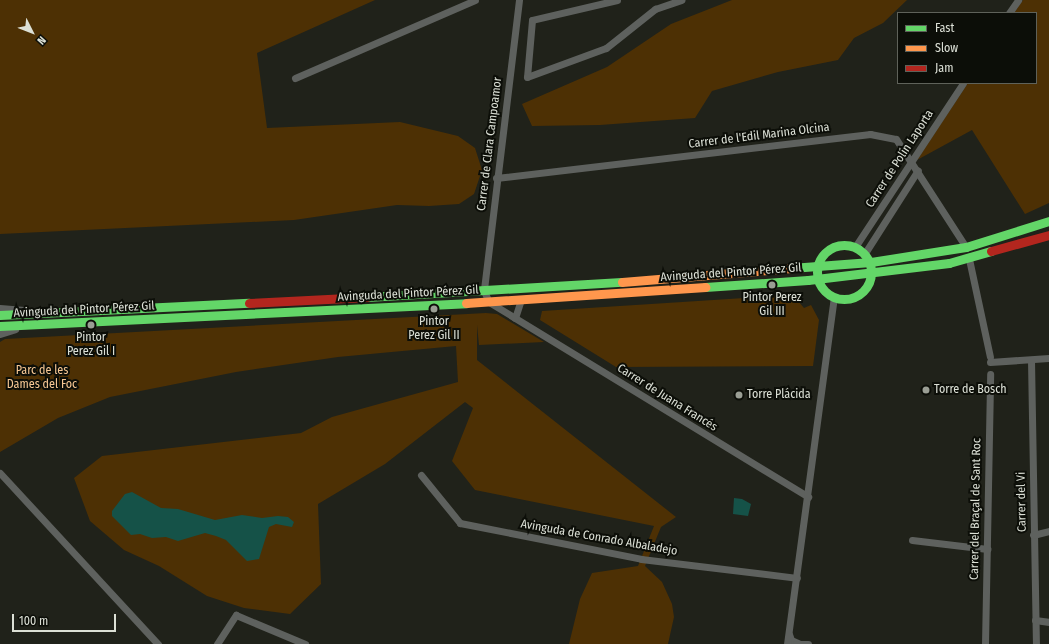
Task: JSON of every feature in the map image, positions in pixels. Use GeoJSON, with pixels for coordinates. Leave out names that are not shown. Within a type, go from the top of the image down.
{"type":"FeatureCollection","features":[{"type":"Feature","properties":{"kind":"main road","name":"Avinguda del Pintor Pérez Gil"},"geometry":{"type":"LineString","coordinates":[[0,315],[38,311],[484,291],[816,267],[871,262],[966,247],[1049,221]]}},
{"type":"Feature","properties":{"kind":"main road","name":"Avinguda del Pintor Pérez Gil"},"geometry":{"type":"LineString","coordinates":[[0,326],[489,302],[871,274],[969,259],[1049,234]]}},
{"type":"Feature","properties":{"kind":"main road","name":"Avinguda del Pintor Pérez Gil"},"geometry":{"type":"LineString","coordinates":[[834,298],[824,291],[817,278],[816,267],[825,254],[836,247],[855,247]]}},
{"type":"Feature","properties":{"kind":"main road"},"geometry":{"type":"LineString","coordinates":[[834,298],[851,300],[867,284],[871,274],[871,262],[865,253],[855,247]]}},
{"type":"Feature","properties":{"kind":"street"},"geometry":{"type":"LineString","coordinates":[[295,78],[475,0]]}},
{"type":"Feature","properties":{"kind":"street","name":"Carrer de Clara Campoamor"},"geometry":{"type":"LineString","coordinates":[[484,291],[496,178],[519,0]]}},
{"type":"Feature","properties":{"kind":"street"},"geometry":{"type":"LineString","coordinates":[[617,0],[532,20],[527,77],[606,48],[655,9],[681,0]]}},
{"type":"Feature","properties":{"kind":"street"},"geometry":{"type":"LineString","coordinates":[[1010,12],[1018,0]]}},
{"type":"Feature","properties":{"kind":"street","name":"Carrer de Polín Laporta"},"geometry":{"type":"LineString","coordinates":[[855,247],[962,84]]}},
{"type":"Feature","properties":{"kind":"street","name":"Carrer de l'Edil Marina Olcina"},"geometry":{"type":"LineString","coordinates":[[496,178],[870,134],[896,139],[918,170],[966,247]]}},
{"type":"Feature","properties":{"kind":"street","name":"Carrer de Polín Laporta"},"geometry":{"type":"LineString","coordinates":[[865,253],[918,170]]}},
{"type":"Feature","properties":{"kind":"street"},"geometry":{"type":"LineString","coordinates":[[969,259],[990,359],[1031,360],[1049,358]]}},
{"type":"Feature","properties":{"kind":"street"},"geometry":{"type":"LineString","coordinates":[[484,291],[489,302]]}},
{"type":"Feature","properties":{"kind":"street"},"geometry":{"type":"LineString","coordinates":[[787,644],[834,298]]}},
{"type":"Feature","properties":{"kind":"street"},"geometry":{"type":"LineString","coordinates":[[515,318],[520,299]]}},
{"type":"Feature","properties":{"kind":"street","name":"Carrer de Juana Francés"},"geometry":{"type":"LineString","coordinates":[[489,302],[808,497]]}},
{"type":"Feature","properties":{"kind":"street"},"geometry":{"type":"LineString","coordinates":[[0,308],[38,311]]}},
{"type":"Feature","properties":{"kind":"street"},"geometry":{"type":"LineString","coordinates":[[0,334],[9,330],[42,324]]}},
{"type":"Feature","properties":{"kind":"street","name":"Carrer del Vi"},"geometry":{"type":"LineString","coordinates":[[1031,360],[1036,644]]}},
{"type":"Feature","properties":{"kind":"street","name":"Carrer del Braçal de Sant Roc"},"geometry":{"type":"LineString","coordinates":[[985,644],[990,374]]}},
{"type":"Feature","properties":{"kind":"street"},"geometry":{"type":"LineString","coordinates":[[0,473],[158,644]]}},
{"type":"Feature","properties":{"kind":"street","name":"Avinguda de Conrado Albaladejo"},"geometry":{"type":"LineString","coordinates":[[421,475],[460,524],[641,559],[797,578]]}},
{"type":"Feature","properties":{"kind":"street"},"geometry":{"type":"LineString","coordinates":[[1033,535],[1049,531]]}},
{"type":"Feature","properties":{"kind":"street"},"geometry":{"type":"LineString","coordinates":[[912,540],[987,549]]}},
{"type":"Feature","properties":{"kind":"street"},"geometry":{"type":"LineString","coordinates":[[216,644],[236,615],[305,644]]}},
{"type":"Feature","properties":{"kind":"street"},"geometry":{"type":"LineString","coordinates":[[1035,620],[1049,622]]}},
{"type":"Feature","properties":{"kind":"street"},"geometry":{"type":"LineString","coordinates":[[789,634],[791,640],[797,644],[808,644]]}},
{"type":"Feature","properties":{"kind":"green space"},"geometry":{"type":"Polygon","coordinates":[[[0,0],[375,0],[257,53],[267,128],[400,122],[458,136],[475,148],[482,170],[474,194],[459,204],[429,206],[397,205],[294,220],[0,234],[0,0]]]}},
{"type":"Feature","properties":{"kind":"green space"},"geometry":{"type":"Polygon","coordinates":[[[732,0],[907,0],[883,23],[854,38],[838,60],[778,72],[712,91],[695,118],[600,125],[532,126],[522,104],[607,67],[671,24],[732,0]]]}},
{"type":"Feature","properties":{"kind":"green space"},"geometry":{"type":"Polygon","coordinates":[[[1023,0],[1049,0],[1049,203],[1025,214],[972,130],[917,160],[967,84],[1037,84],[1037,12],[1015,12],[1023,0]]]}},
{"type":"Feature","properties":{"kind":"green space"},"geometry":{"type":"Polygon","coordinates":[[[793,295],[804,308],[811,305],[819,320],[813,366],[616,367],[540,320],[542,311],[793,295]]]}},
{"type":"Feature","properties":{"kind":"green space","name":"Parc de les Dames del Foc"},"geometry":{"type":"Polygon","coordinates":[[[486,313],[497,314],[544,342],[479,345],[477,325],[477,360],[676,517],[661,527],[645,566],[662,582],[672,604],[674,617],[668,644],[569,644],[580,599],[592,573],[638,566],[654,526],[475,490],[452,461],[473,408],[465,402],[385,464],[318,504],[321,584],[290,614],[244,608],[207,596],[159,566],[124,550],[90,521],[74,478],[102,456],[301,433],[332,417],[458,382],[456,346],[338,357],[236,372],[110,397],[58,418],[0,452],[0,342],[5,339],[486,313]]]}},
{"type":"Feature","properties":{"kind":"water"},"geometry":{"type":"Polygon","coordinates":[[[132,492],[161,508],[178,509],[215,520],[242,515],[262,518],[278,516],[288,517],[294,522],[292,527],[276,524],[269,527],[259,559],[247,561],[226,540],[205,533],[178,541],[166,537],[152,538],[140,534],[131,535],[112,516],[112,511],[125,494],[132,492]]]}},
{"type":"Feature","properties":{"kind":"water"},"geometry":{"type":"Polygon","coordinates":[[[734,498],[742,499],[751,504],[748,516],[733,514],[734,498]]]}},
{"type":"Feature","properties":{"kind":"traffic: fast"},"geometry":{"type":"LineString","coordinates":[[791,268],[871,262],[966,247],[1049,221]]}},
{"type":"Feature","properties":{"kind":"traffic: fast"},"geometry":{"type":"LineString","coordinates":[[844,245],[854,247],[863,253],[869,262],[871,272],[869,282],[863,291],[854,297],[844,299],[834,297],[825,291],[819,282],[817,272],[819,262],[825,253],[834,247],[844,245]]}},
{"type":"Feature","properties":{"kind":"traffic: fast"},"geometry":{"type":"LineString","coordinates":[[705,287],[808,280],[949,263],[991,251]]}},
{"type":"Feature","properties":{"kind":"traffic: fast"},"geometry":{"type":"LineString","coordinates":[[367,297],[622,282]]}},
{"type":"Feature","properties":{"kind":"traffic: fast"},"geometry":{"type":"LineString","coordinates":[[0,315],[249,303]]}},
{"type":"Feature","properties":{"kind":"traffic: fast"},"geometry":{"type":"LineString","coordinates":[[0,326],[466,303]]}},
{"type":"Feature","properties":{"kind":"traffic: slow"},"geometry":{"type":"LineString","coordinates":[[622,282],[791,268]]}},
{"type":"Feature","properties":{"kind":"traffic: slow"},"geometry":{"type":"LineString","coordinates":[[466,303],[705,287]]}},
{"type":"Feature","properties":{"kind":"traffic: jam"},"geometry":{"type":"LineString","coordinates":[[991,251],[1049,235]]}},
{"type":"Feature","properties":{"kind":"traffic: jam"},"geometry":{"type":"LineString","coordinates":[[249,303],[367,297]]}},
{"type":"Feature","properties":{"kind":"place","name":"Pintor Perez Gil III"},"geometry":{"type":"Point","coordinates":[772,285]}},
{"type":"Feature","properties":{"kind":"place","name":"Pintor Perez Gil II"},"geometry":{"type":"Point","coordinates":[434,309]}},
{"type":"Feature","properties":{"kind":"place","name":"Pintor Perez Gil I"},"geometry":{"type":"Point","coordinates":[91,325]}},
{"type":"Feature","properties":{"kind":"place","name":"Torre de Bosch"},"geometry":{"type":"Point","coordinates":[926,390]}},
{"type":"Feature","properties":{"kind":"place","name":"Torre Plácida"},"geometry":{"type":"Point","coordinates":[739,395]}}]}
